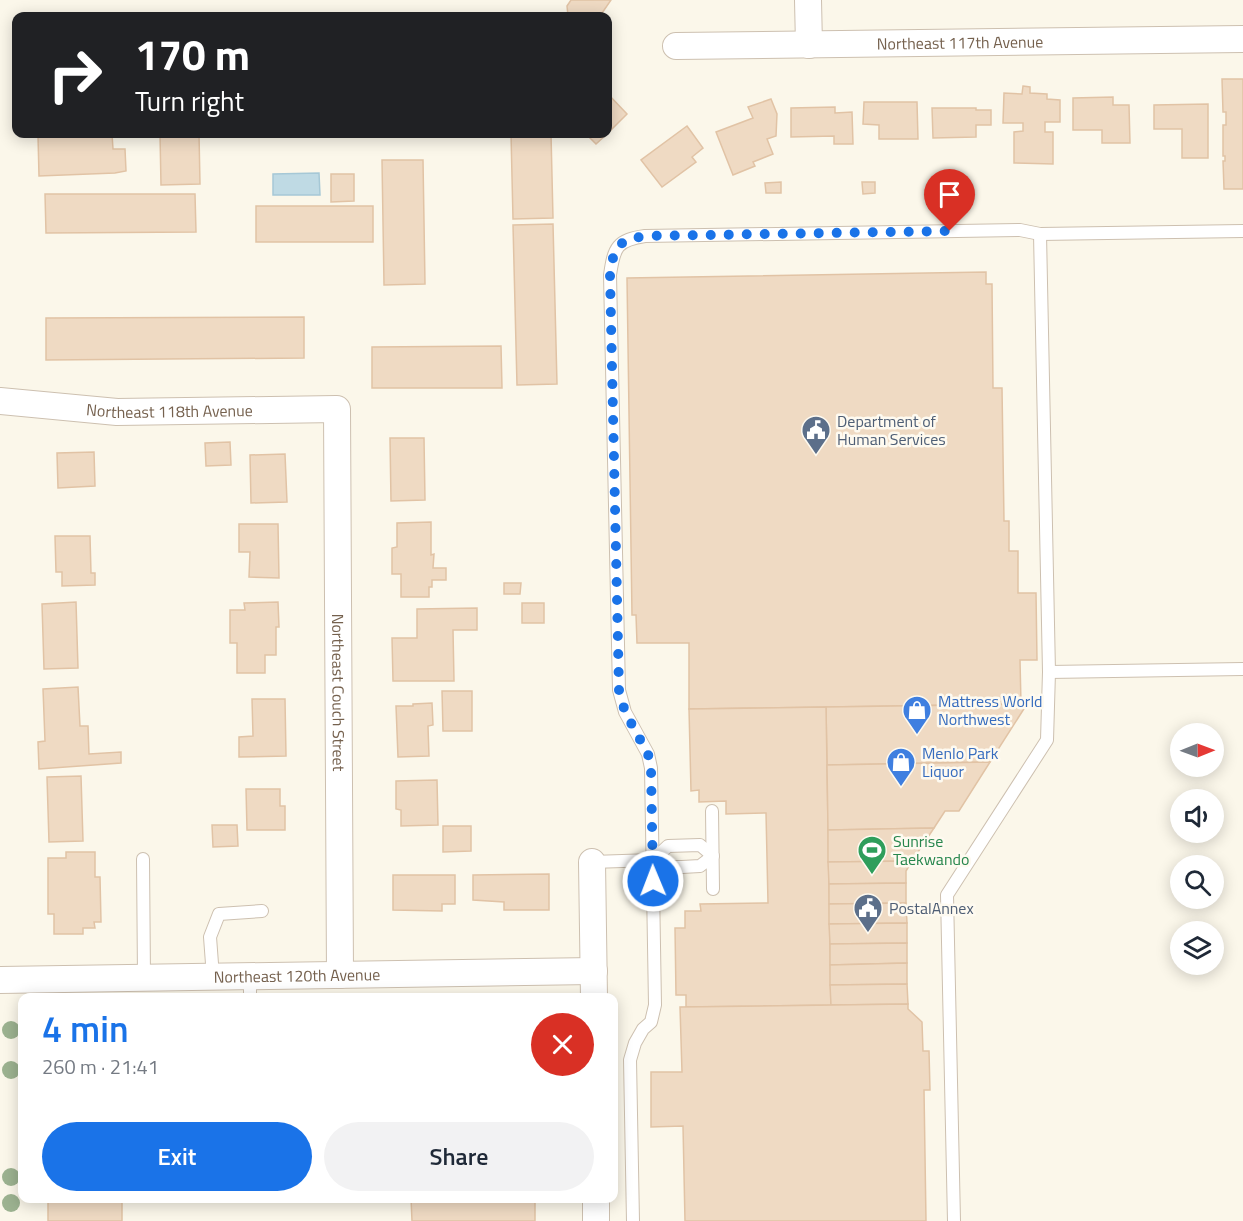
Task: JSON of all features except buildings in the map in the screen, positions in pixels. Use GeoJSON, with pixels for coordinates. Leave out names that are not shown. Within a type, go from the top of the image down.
{"type":"FeatureCollection","features":[{"type":"Feature","properties":{"kind":"street"},"geometry":{"type":"LineString","coordinates":[[808,0],[809,45]]}},
{"type":"Feature","properties":{"kind":"street","name":"Northeast 117th Avenue"},"geometry":{"type":"LineString","coordinates":[[676,46],[1243,39]]}},
{"type":"Feature","properties":{"kind":"street","name":"Northeast 118th Avenue"},"geometry":{"type":"LineString","coordinates":[[0,401],[117,412],[337,409]]}},
{"type":"Feature","properties":{"kind":"street","name":"Northeast Couch Street"},"geometry":{"type":"LineString","coordinates":[[337,409],[340,975]]}},
{"type":"Feature","properties":{"kind":"street"},"geometry":{"type":"LineString","coordinates":[[592,862],[594,993]]}},
{"type":"Feature","properties":{"kind":"street","name":"Northeast 120th Avenue"},"geometry":{"type":"LineString","coordinates":[[0,980],[213,977],[250,987],[340,975],[594,971]]}},
{"type":"Feature","properties":{"kind":"street"},"geometry":{"type":"LineString","coordinates":[[596,1203],[596,1221]]}},
{"type":"Feature","properties":{"kind":"lane"},"geometry":{"type":"LineString","coordinates":[[633,1221],[630,1060],[635,1043],[643,1029],[651,1022],[655,1005],[653,860],[651,768],[648,754],[625,712],[619,690],[610,275],[613,252],[628,239],[645,236],[1020,230],[1040,234],[1243,231]]}},
{"type":"Feature","properties":{"kind":"lane"},"geometry":{"type":"LineString","coordinates":[[954,1221],[947,895],[1047,740],[1049,672],[1040,234]]}},
{"type":"Feature","properties":{"kind":"lane"},"geometry":{"type":"LineString","coordinates":[[1049,672],[1243,669]]}},
{"type":"Feature","properties":{"kind":"lane"},"geometry":{"type":"LineString","coordinates":[[712,811],[714,889]]}},
{"type":"Feature","properties":{"kind":"lane"},"geometry":{"type":"LineString","coordinates":[[653,860],[668,846],[700,845],[713,856]]}},
{"type":"Feature","properties":{"kind":"lane"},"geometry":{"type":"LineString","coordinates":[[592,862],[653,860],[670,867],[700,866],[713,856]]}},
{"type":"Feature","properties":{"kind":"lane"},"geometry":{"type":"LineString","coordinates":[[143,859],[144,978]]}},
{"type":"Feature","properties":{"kind":"lane"},"geometry":{"type":"LineString","coordinates":[[213,977],[210,937],[219,914],[262,911]]}},
{"type":"Feature","properties":{"kind":"water"},"geometry":{"type":"Polygon","coordinates":[[[319,173],[320,195],[273,195],[273,174],[319,173]]]}},
{"type":"Feature","properties":{"kind":"place","name":"Department of Human Services"},"geometry":{"type":"Point","coordinates":[816,456]}},
{"type":"Feature","properties":{"kind":"place","name":"Mattress World Northwest"},"geometry":{"type":"Point","coordinates":[917,736]}},
{"type":"Feature","properties":{"kind":"place","name":"Menlo Park Liquor"},"geometry":{"type":"Point","coordinates":[901,788]}},
{"type":"Feature","properties":{"kind":"place","name":"Sunrise Taekwando"},"geometry":{"type":"Point","coordinates":[872,876]}},
{"type":"Feature","properties":{"kind":"place","name":"PostalAnnex"},"geometry":{"type":"Point","coordinates":[868,934]}},
{"type":"Feature","properties":{"kind":"route"},"geometry":{"type":"LineString","coordinates":[[653,881],[651,768],[648,754],[625,712],[619,690],[610,275],[613,252],[628,239],[645,236],[950,231]]}}]}
